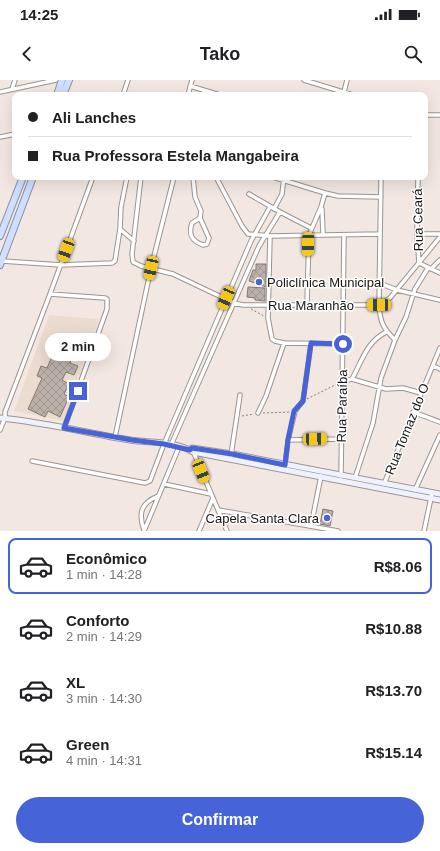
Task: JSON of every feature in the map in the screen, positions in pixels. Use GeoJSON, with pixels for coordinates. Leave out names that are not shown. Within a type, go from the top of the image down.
{"type":"FeatureCollection","features":[{"type":"Feature","properties":{"kind":"highway"},"geometry":{"type":"LineString","coordinates":[[60,92],[62,80]]}},
{"type":"Feature","properties":{"kind":"highway"},"geometry":{"type":"LineString","coordinates":[[61,92],[68,80]]}},
{"type":"Feature","properties":{"kind":"highway"},"geometry":{"type":"LineString","coordinates":[[0,236],[22,180]]}},
{"type":"Feature","properties":{"kind":"highway"},"geometry":{"type":"LineString","coordinates":[[1,263],[30,180]]}},
{"type":"Feature","properties":{"kind":"highway"},"geometry":{"type":"LineString","coordinates":[[15,197],[24,201]]}},
{"type":"Feature","properties":{"kind":"highway"},"geometry":{"type":"LineString","coordinates":[[4,225],[14,228]]}},
{"type":"Feature","properties":{"kind":"main road"},"geometry":{"type":"LineString","coordinates":[[2,418],[132,440],[171,445],[256,465],[415,490],[440,500]]}},
{"type":"Feature","properties":{"kind":"main road"},"geometry":{"type":"LineString","coordinates":[[208,453],[232,454],[258,459],[285,465],[295,470]]}},
{"type":"Feature","properties":{"kind":"main road"},"geometry":{"type":"LineString","coordinates":[[256,465],[258,459]]}},
{"type":"Feature","properties":{"kind":"main road"},"geometry":{"type":"LineString","coordinates":[[341,479],[355,478],[412,495],[432,496],[440,494]]}},
{"type":"Feature","properties":{"kind":"street"},"geometry":{"type":"LineString","coordinates":[[12,89],[15,80]]}},
{"type":"Feature","properties":{"kind":"street"},"geometry":{"type":"LineString","coordinates":[[0,92],[56,80]]}},
{"type":"Feature","properties":{"kind":"street"},"geometry":{"type":"LineString","coordinates":[[124,92],[128,80]]}},
{"type":"Feature","properties":{"kind":"street"},"geometry":{"type":"LineString","coordinates":[[189,92],[192,80]]}},
{"type":"Feature","properties":{"kind":"street"},"geometry":{"type":"LineString","coordinates":[[304,80],[344,92],[347,80]]}},
{"type":"Feature","properties":{"kind":"street"},"geometry":{"type":"LineString","coordinates":[[190,86],[210,92]]}},
{"type":"Feature","properties":{"kind":"street"},"geometry":{"type":"LineString","coordinates":[[428,114],[440,115]]}},
{"type":"Feature","properties":{"kind":"street"},"geometry":{"type":"LineString","coordinates":[[0,137],[12,135]]}},
{"type":"Feature","properties":{"kind":"street"},"geometry":{"type":"LineString","coordinates":[[0,430],[2,418],[92,180]]}},
{"type":"Feature","properties":{"kind":"street"},"geometry":{"type":"LineString","coordinates":[[1,263],[61,265],[110,264],[115,261],[120,229],[121,207],[126,180]]}},
{"type":"Feature","properties":{"kind":"street"},"geometry":{"type":"LineString","coordinates":[[141,180],[132,254],[133,262],[141,266],[173,274],[243,305]]}},
{"type":"Feature","properties":{"kind":"street"},"geometry":{"type":"LineString","coordinates":[[115,437],[151,268],[173,180]]}},
{"type":"Feature","properties":{"kind":"street"},"geometry":{"type":"LineString","coordinates":[[193,180],[195,197],[201,211],[200,218],[209,238],[207,244],[203,246],[193,240],[190,234],[192,223],[200,218]]}},
{"type":"Feature","properties":{"kind":"street"},"geometry":{"type":"LineString","coordinates":[[218,180],[248,234],[270,236],[380,234]]}},
{"type":"Feature","properties":{"kind":"street"},"geometry":{"type":"LineString","coordinates":[[274,209],[282,194],[284,180]]}},
{"type":"Feature","properties":{"kind":"street"},"geometry":{"type":"LineString","coordinates":[[287,180],[338,196],[381,197]]}},
{"type":"Feature","properties":{"kind":"street"},"geometry":{"type":"LineString","coordinates":[[381,180],[379,283],[380,317],[386,332],[395,340]]}},
{"type":"Feature","properties":{"kind":"street","name":"Rua Ceará"},"geometry":{"type":"LineString","coordinates":[[418,180],[417,234],[419,263]]}},
{"type":"Feature","properties":{"kind":"street"},"geometry":{"type":"LineString","coordinates":[[307,304],[309,235],[321,207],[325,193]]}},
{"type":"Feature","properties":{"kind":"street"},"geometry":{"type":"LineString","coordinates":[[249,194],[270,207],[311,228]]}},
{"type":"Feature","properties":{"kind":"street"},"geometry":{"type":"LineString","coordinates":[[32,461],[145,483],[150,481],[164,444],[226,298],[254,235],[270,207]]}},
{"type":"Feature","properties":{"kind":"street"},"geometry":{"type":"LineString","coordinates":[[321,207],[322,234]]}},
{"type":"Feature","properties":{"kind":"street"},"geometry":{"type":"LineString","coordinates":[[171,445],[264,235],[280,212]]}},
{"type":"Feature","properties":{"kind":"street"},"geometry":{"type":"LineString","coordinates":[[120,229],[134,241]]}},
{"type":"Feature","properties":{"kind":"street"},"geometry":{"type":"LineString","coordinates":[[417,234],[440,234]]}},
{"type":"Feature","properties":{"kind":"street","name":"Rua Paraíba"},"geometry":{"type":"LineString","coordinates":[[341,479],[344,235]]}},
{"type":"Feature","properties":{"kind":"street"},"geometry":{"type":"LineString","coordinates":[[270,236],[270,304],[268,318],[271,335],[275,341],[343,344]]}},
{"type":"Feature","properties":{"kind":"street","name":"Rua Ceará"},"geometry":{"type":"LineString","coordinates":[[379,305],[387,300],[397,290],[440,237]]}},
{"type":"Feature","properties":{"kind":"street"},"geometry":{"type":"LineString","coordinates":[[355,478],[371,428],[379,387],[395,340],[406,317],[413,294],[421,277],[429,268],[440,260]]}},
{"type":"Feature","properties":{"kind":"street"},"geometry":{"type":"LineString","coordinates":[[419,263],[440,273]]}},
{"type":"Feature","properties":{"kind":"street"},"geometry":{"type":"LineString","coordinates":[[379,283],[397,290],[440,300]]}},
{"type":"Feature","properties":{"kind":"street"},"geometry":{"type":"LineString","coordinates":[[50,294],[105,298],[108,309],[64,428]]}},
{"type":"Feature","properties":{"kind":"street","name":"Rua Maranhão"},"geometry":{"type":"LineString","coordinates":[[243,305],[379,305]]}},
{"type":"Feature","properties":{"kind":"street"},"geometry":{"type":"LineString","coordinates":[[352,379],[369,345],[386,332]]}},
{"type":"Feature","properties":{"kind":"street"},"geometry":{"type":"LineString","coordinates":[[258,413],[266,396],[284,342]]}},
{"type":"Feature","properties":{"kind":"street"},"geometry":{"type":"LineString","coordinates":[[285,465],[294,411],[303,401],[311,343]]}},
{"type":"Feature","properties":{"kind":"street","name":"Rua Tomaz do O"},"geometry":{"type":"LineString","coordinates":[[384,486],[440,348]]}},
{"type":"Feature","properties":{"kind":"street"},"geometry":{"type":"LineString","coordinates":[[433,366],[440,369]]}},
{"type":"Feature","properties":{"kind":"street"},"geometry":{"type":"LineString","coordinates":[[343,381],[352,379],[379,387],[390,389],[403,388],[421,393]]}},
{"type":"Feature","properties":{"kind":"street"},"geometry":{"type":"LineString","coordinates":[[231,460],[240,394]]}},
{"type":"Feature","properties":{"kind":"street"},"geometry":{"type":"LineString","coordinates":[[413,412],[440,422]]}},
{"type":"Feature","properties":{"kind":"street"},"geometry":{"type":"LineString","coordinates":[[412,495],[440,434]]}},
{"type":"Feature","properties":{"kind":"street"},"geometry":{"type":"LineString","coordinates":[[288,440],[342,439]]}},
{"type":"Feature","properties":{"kind":"street"},"geometry":{"type":"LineString","coordinates":[[144,530],[179,447]]}},
{"type":"Feature","properties":{"kind":"street"},"geometry":{"type":"LineString","coordinates":[[192,450],[227,531]]}},
{"type":"Feature","properties":{"kind":"street"},"geometry":{"type":"LineString","coordinates":[[311,526],[321,475]]}},
{"type":"Feature","properties":{"kind":"street"},"geometry":{"type":"LineString","coordinates":[[164,484],[212,496]]}},
{"type":"Feature","properties":{"kind":"street"},"geometry":{"type":"LineString","coordinates":[[144,530],[140,515],[147,501],[158,496]]}},
{"type":"Feature","properties":{"kind":"street"},"geometry":{"type":"LineString","coordinates":[[199,531],[212,496]]}},
{"type":"Feature","properties":{"kind":"street"},"geometry":{"type":"LineString","coordinates":[[424,531],[432,496]]}},
{"type":"Feature","properties":{"kind":"street"},"geometry":{"type":"LineString","coordinates":[[218,510],[338,531]]}},
{"type":"Feature","properties":{"kind":"path"},"geometry":{"type":"LineString","coordinates":[[243,305],[268,318]]}},
{"type":"Feature","properties":{"kind":"path"},"geometry":{"type":"LineString","coordinates":[[303,401],[326,388],[343,381]]}},
{"type":"Feature","properties":{"kind":"path"},"geometry":{"type":"LineString","coordinates":[[236,417],[258,413],[284,413],[294,411]]}},
{"type":"Feature","properties":{"kind":"shaded area"},"geometry":{"type":"Polygon","coordinates":[[[49,315],[99,319],[63,421],[14,411],[49,315]]]}},
{"type":"Feature","properties":{"kind":"building"},"geometry":{"type":"Polygon","coordinates":[[[256,264],[266,264],[266,287],[249,281],[253,270],[256,270],[256,264]]]}},
{"type":"Feature","properties":{"kind":"building"},"geometry":{"type":"Polygon","coordinates":[[[248,287],[265,288],[265,301],[247,297],[248,287]]]}},
{"type":"Feature","properties":{"kind":"building"},"geometry":{"type":"Polygon","coordinates":[[[60,338],[78,346],[70,363],[78,366],[74,375],[66,372],[62,380],[69,384],[64,394],[69,397],[60,417],[48,411],[45,417],[28,409],[42,378],[37,376],[41,366],[47,368],[60,338]]]}},
{"type":"Feature","properties":{"kind":"building","name":"Capela Santa Clara"},"geometry":{"type":"Polygon","coordinates":[[[323,509],[333,511],[330,526],[320,524],[323,509]]]}},
{"type":"Feature","properties":{"kind":"place","name":"Policlínica Municipal"},"geometry":{"type":"Point","coordinates":[259,282]}},
{"type":"Feature","properties":{"kind":"place","name":"Capela Santa Clara"},"geometry":{"type":"Point","coordinates":[327,518]}},
{"type":"Feature","properties":{"kind":"route"},"geometry":{"type":"LineString","coordinates":[[78,391],[64,428],[164,444],[190,450],[192,448],[232,454],[285,465],[294,411],[303,401],[311,343],[343,344]]}}]}
